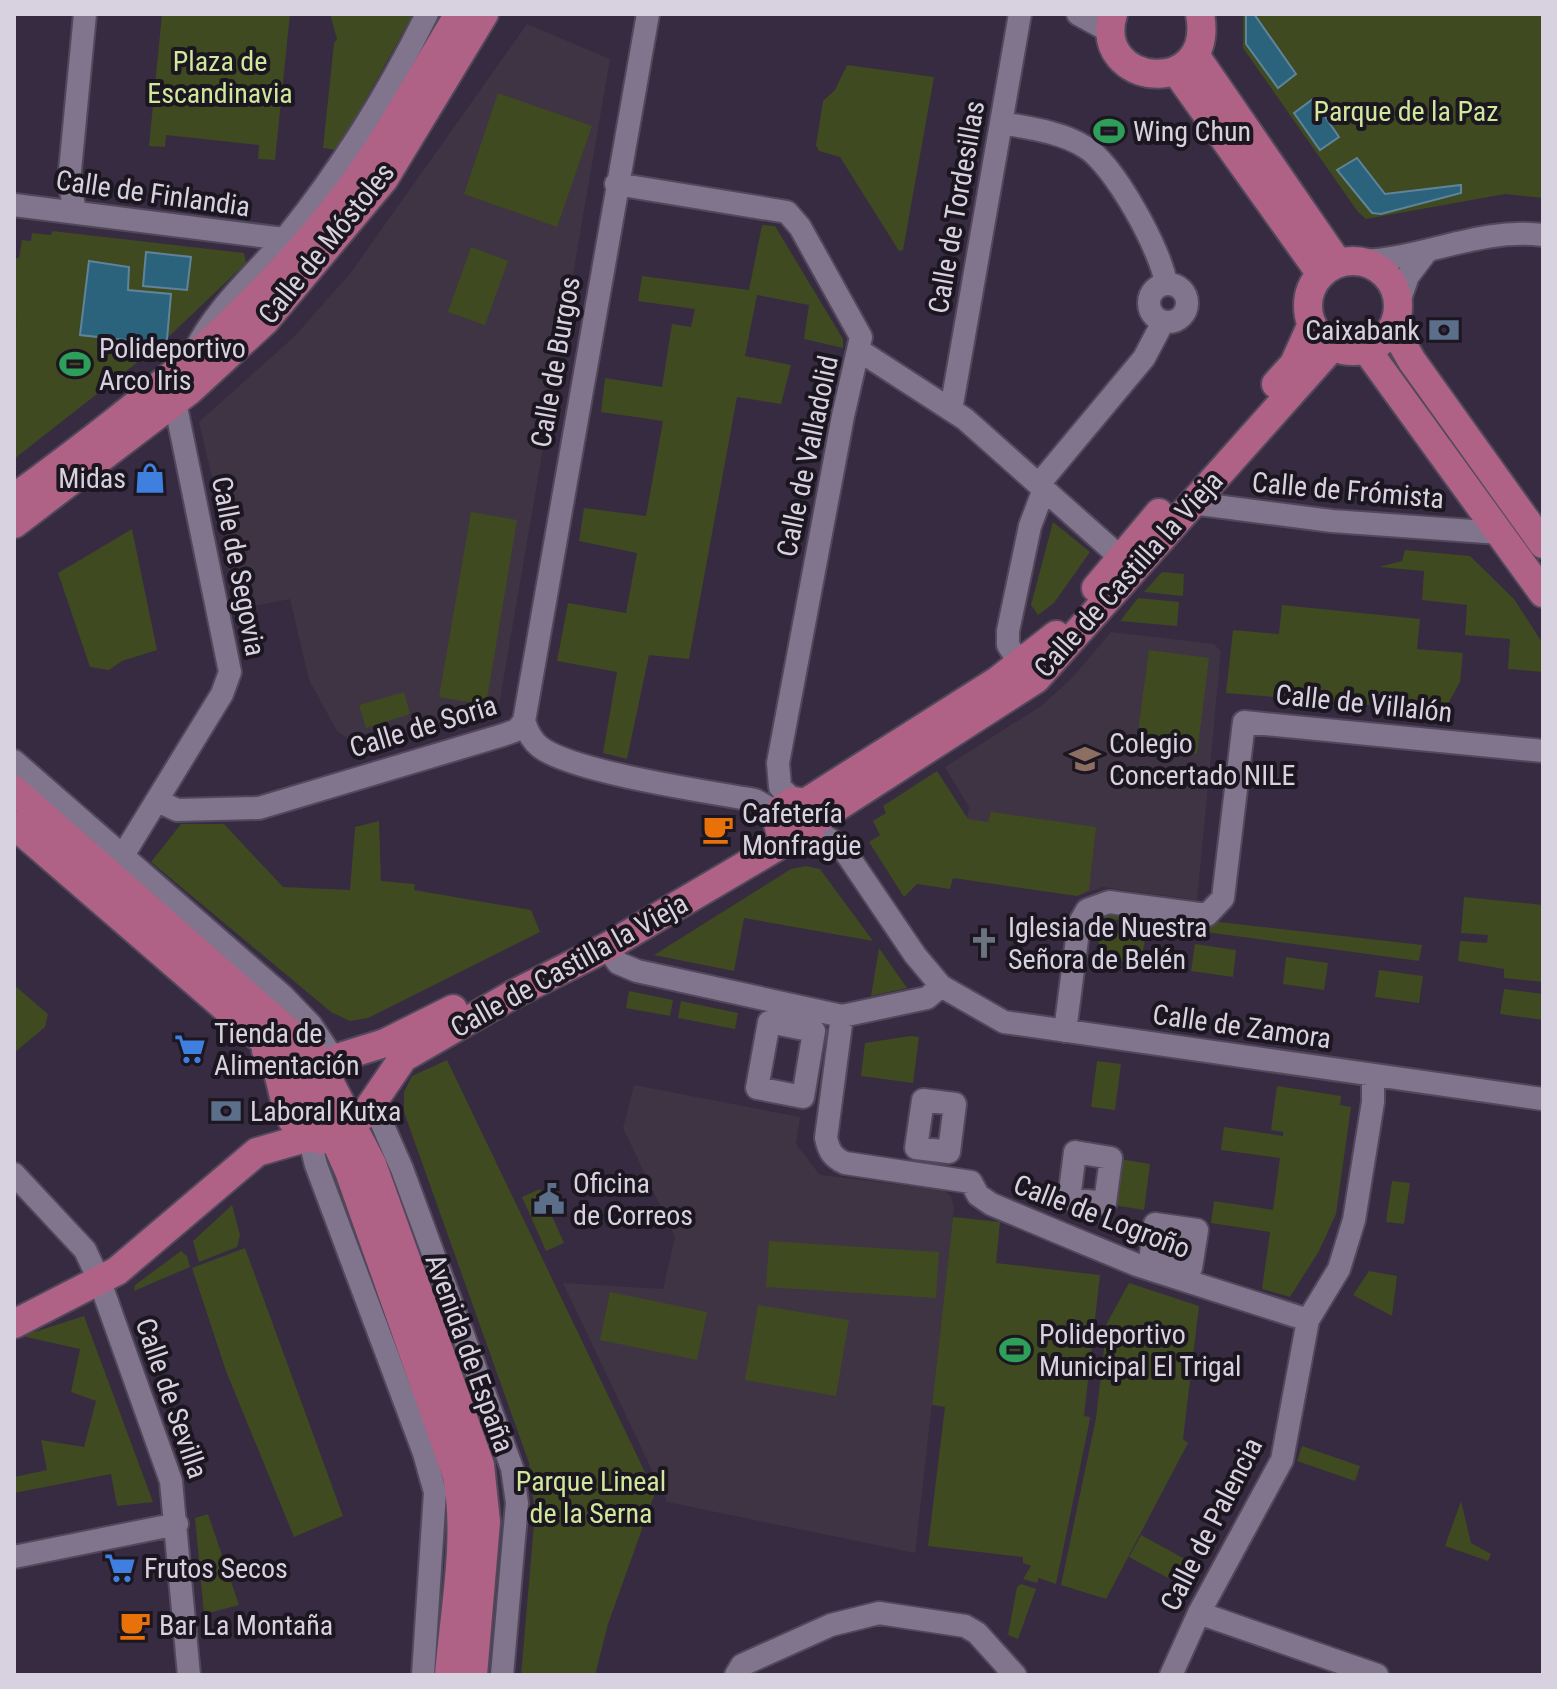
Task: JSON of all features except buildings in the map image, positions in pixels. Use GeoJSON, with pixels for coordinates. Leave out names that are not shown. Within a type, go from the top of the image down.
{"type":"FeatureCollection","features":[{"type":"Feature","properties":{"kind":"main road","name":"Calle de Móstoles"},"geometry":{"type":"LineString","coordinates":[[14,498],[185,368],[287,267],[351,188],[459,14]]}},
{"type":"Feature","properties":{"kind":"main road","name":"Calle de Móstoles"},"geometry":{"type":"LineString","coordinates":[[14,524],[175,402],[265,321],[384,179],[484,14]]}},
{"type":"Feature","properties":{"kind":"main road"},"geometry":{"type":"LineString","coordinates":[[1112,23],[1115,50],[1126,64],[1141,73],[1159,76],[1186,63],[1201,42],[1200,14]]}},
{"type":"Feature","properties":{"kind":"main road"},"geometry":{"type":"LineString","coordinates":[[1186,63],[1340,266],[1387,275],[1396,315],[1412,361],[1543,544]]}},
{"type":"Feature","properties":{"kind":"main road"},"geometry":{"type":"LineString","coordinates":[[1340,266],[1309,297],[1312,324],[1333,346],[1349,351],[1377,345],[1396,315]]}},
{"type":"Feature","properties":{"kind":"main road","name":"Calle de Castilla la Vieja"},"geometry":{"type":"LineString","coordinates":[[351,1119],[403,1058],[512,995],[607,947],[759,857],[797,818],[1020,664],[1058,634],[1120,557],[1294,364],[1312,324]]}},
{"type":"Feature","properties":{"kind":"main road","name":"Calle de Castilla la Vieja"},"geometry":{"type":"LineString","coordinates":[[321,1059],[385,1043],[599,933],[1036,679],[1333,346]]}},
{"type":"Feature","properties":{"kind":"main road"},"geometry":{"type":"LineString","coordinates":[[1366,349],[1543,593]]}},
{"type":"Feature","properties":{"kind":"main road","name":"Avenida de España"},"geometry":{"type":"LineString","coordinates":[[14,790],[321,1059],[351,1119],[435,1333],[480,1465],[486,1522],[473,1675]]}},
{"type":"Feature","properties":{"kind":"main road","name":"Avenida de España"},"geometry":{"type":"LineString","coordinates":[[14,825],[251,1030],[272,1057],[292,1124],[351,1119]]}},
{"type":"Feature","properties":{"kind":"main road","name":"Avenida de España"},"geometry":{"type":"LineString","coordinates":[[251,1030],[321,1059],[355,1067],[351,1119],[461,1498],[449,1675]]}},
{"type":"Feature","properties":{"kind":"main road"},"geometry":{"type":"LineString","coordinates":[[257,1152],[283,1094],[321,1059]]}},
{"type":"Feature","properties":{"kind":"main road"},"geometry":{"type":"LineString","coordinates":[[14,1324],[100,1282],[142,1252],[257,1152],[351,1119]]}},
{"type":"Feature","properties":{"kind":"street"},"geometry":{"type":"LineString","coordinates":[[75,211],[69,181],[85,14]]}},
{"type":"Feature","properties":{"kind":"street","name":"Calle de Móstoles"},"geometry":{"type":"LineString","coordinates":[[185,368],[210,321],[284,239],[336,173],[387,96],[427,14]]}},
{"type":"Feature","properties":{"kind":"street","name":"Calle de Burgos"},"geometry":{"type":"LineString","coordinates":[[524,721],[648,14]]}},
{"type":"Feature","properties":{"kind":"street","name":"Calle de Tordesillas"},"geometry":{"type":"LineString","coordinates":[[951,410],[1020,14]]}},
{"type":"Feature","properties":{"kind":"street"},"geometry":{"type":"LineString","coordinates":[[1078,14],[1112,23]]}},
{"type":"Feature","properties":{"kind":"street"},"geometry":{"type":"LineString","coordinates":[[1002,123],[1063,137],[1089,149],[1106,168],[1154,243],[1164,267],[1166,284],[1153,291],[1149,305],[1154,317],[1163,322],[1144,358],[1041,487],[1008,631],[1008,645],[1020,664]]}},
{"type":"Feature","properties":{"kind":"street","name":"Calle de Valladolid"},"geometry":{"type":"LineString","coordinates":[[616,184],[787,212],[800,227],[861,337],[843,416],[778,763],[780,787],[797,818]]}},
{"type":"Feature","properties":{"kind":"street","name":"Calle de Finlandia"},"geometry":{"type":"LineString","coordinates":[[14,205],[284,239]]}},
{"type":"Feature","properties":{"kind":"street"},"geometry":{"type":"LineString","coordinates":[[1340,266],[1427,251],[1474,236],[1512,231],[1543,235]]}},
{"type":"Feature","properties":{"kind":"street"},"geometry":{"type":"LineString","coordinates":[[1396,315],[1408,276],[1427,251]]}},
{"type":"Feature","properties":{"kind":"street"},"geometry":{"type":"LineString","coordinates":[[860,351],[951,410],[1120,557]]}},
{"type":"Feature","properties":{"kind":"street","name":"Calle de Segovia"},"geometry":{"type":"LineString","coordinates":[[122,857],[222,694],[230,672],[175,402]]}},
{"type":"Feature","properties":{"kind":"street","name":"Calle de Frómista"},"geometry":{"type":"LineString","coordinates":[[1192,503],[1332,521],[1500,533]]}},
{"type":"Feature","properties":{"kind":"street","name":"Calle de Soria"},"geometry":{"type":"LineString","coordinates":[[158,801],[177,810],[259,808],[503,735],[517,730],[524,721]]}},
{"type":"Feature","properties":{"kind":"street","name":"Calle de Soria"},"geometry":{"type":"LineString","coordinates":[[524,721],[527,731],[542,748],[580,763],[755,800],[797,818]]}},
{"type":"Feature","properties":{"kind":"street","name":"Calle de Villalón"},"geometry":{"type":"LineString","coordinates":[[1065,1031],[1079,924],[1087,910],[1109,902],[1207,915],[1223,898],[1244,722],[1543,751]]}},
{"type":"Feature","properties":{"kind":"street","name":"Avenida de España"},"geometry":{"type":"LineString","coordinates":[[14,761],[282,995],[311,1025],[321,1059]]}},
{"type":"Feature","properties":{"kind":"street","name":"Calle de Zamora"},"geometry":{"type":"LineString","coordinates":[[797,818],[842,847],[915,955],[941,986],[1004,1022],[1543,1099]]}},
{"type":"Feature","properties":{"kind":"street"},"geometry":{"type":"LineString","coordinates":[[607,947],[618,963],[637,971],[842,1016],[927,998],[941,986]]}},
{"type":"Feature","properties":{"kind":"street","name":"Calle de Logroño"},"geometry":{"type":"LineString","coordinates":[[842,1016],[826,1138],[829,1151],[836,1158],[845,1163],[971,1182],[978,1195],[1001,1209],[1137,1265],[1308,1320]]}},
{"type":"Feature","properties":{"kind":"street","name":"Calle de Palencia"},"geometry":{"type":"LineString","coordinates":[[1171,1675],[1199,1613],[1282,1460],[1308,1320],[1339,1269],[1354,1220],[1373,1102],[1373,1075]]}},
{"type":"Feature","properties":{"kind":"street","name":"Avenida de España"},"geometry":{"type":"LineString","coordinates":[[423,1675],[435,1492],[424,1453],[316,1165],[351,1119],[402,1169],[512,1468],[517,1503],[502,1675]]}},
{"type":"Feature","properties":{"kind":"street"},"geometry":{"type":"LineString","coordinates":[[257,1152],[303,1154],[316,1165]]}},
{"type":"Feature","properties":{"kind":"street","name":"Calle de Sevilla"},"geometry":{"type":"LineString","coordinates":[[14,1174],[85,1250],[100,1282],[171,1481],[189,1675]]}},
{"type":"Feature","properties":{"kind":"street"},"geometry":{"type":"LineString","coordinates":[[14,1557],[177,1524]]}},
{"type":"Feature","properties":{"kind":"street"},"geometry":{"type":"LineString","coordinates":[[736,1675],[742,1665],[831,1625],[879,1613],[965,1626],[977,1633],[1015,1675]]}},
{"type":"Feature","properties":{"kind":"street"},"geometry":{"type":"LineString","coordinates":[[1199,1613],[1377,1675]]}},
{"type":"Feature","properties":{"kind":"shaded area"},"geometry":{"type":"Polygon","coordinates":[[[527,24],[610,59],[499,705],[360,748],[337,731],[309,680],[290,599],[243,608],[199,422],[296,335],[352,271],[527,24]]]}},
{"type":"Feature","properties":{"kind":"shaded area","name":"Colegio Concertado NILE"},"geometry":{"type":"Polygon","coordinates":[[[1111,632],[1214,644],[1221,651],[1197,900],[1103,887],[1077,896],[967,819],[969,807],[945,767],[1041,706],[1072,678],[1111,632]]]}},
{"type":"Feature","properties":{"kind":"shaded area"},"geometry":{"type":"Polygon","coordinates":[[[634,1085],[800,1117],[796,1144],[820,1175],[943,1190],[951,1196],[954,1209],[915,1553],[667,1502],[563,1283],[663,1289],[675,1237],[623,1128],[634,1085]]]}},
{"type":"Feature","properties":{"kind":"green space","name":"Plaza de Escandinavia"},"geometry":{"type":"Polygon","coordinates":[[[162,14],[290,14],[275,160],[258,159],[259,145],[166,135],[165,147],[149,146],[162,14]]]}},
{"type":"Feature","properties":{"kind":"green space"},"geometry":{"type":"Polygon","coordinates":[[[330,14],[413,14],[338,150],[323,148],[334,43],[337,39],[330,14]]]}},
{"type":"Feature","properties":{"kind":"green space","name":"Parque de la Paz"},"geometry":{"type":"Polygon","coordinates":[[[1243,14],[1543,14],[1543,198],[1505,194],[1366,219],[1358,212],[1243,48],[1243,14]]]}},
{"type":"Feature","properties":{"kind":"green space"},"geometry":{"type":"Polygon","coordinates":[[[847,65],[934,77],[903,250],[899,251],[840,157],[819,151],[816,145],[823,101],[835,90],[847,65]]]}},
{"type":"Feature","properties":{"kind":"green space"},"geometry":{"type":"Polygon","coordinates":[[[498,93],[592,126],[557,227],[464,194],[498,93]]]}},
{"type":"Feature","properties":{"kind":"green space"},"geometry":{"type":"Polygon","coordinates":[[[762,225],[775,226],[843,339],[843,348],[804,339],[809,305],[757,295],[745,356],[791,365],[781,404],[737,397],[689,659],[649,655],[627,759],[603,753],[617,672],[557,661],[568,603],[626,613],[637,553],[579,541],[584,508],[646,516],[663,421],[601,412],[605,378],[662,387],[672,324],[691,327],[695,309],[638,301],[642,276],[749,290],[762,225]]]}},
{"type":"Feature","properties":{"kind":"green space","name":"Polideportivo Arco Iris"},"geometry":{"type":"Polygon","coordinates":[[[52,231],[244,253],[246,263],[162,343],[14,459],[14,258],[19,258],[22,240],[31,241],[32,233],[51,235],[52,231]]]}},
{"type":"Feature","properties":{"kind":"green space"},"geometry":{"type":"Polygon","coordinates":[[[471,247],[508,261],[485,325],[448,312],[471,247]]]}},
{"type":"Feature","properties":{"kind":"green space"},"geometry":{"type":"Polygon","coordinates":[[[471,512],[517,520],[486,705],[439,697],[471,512]]]}},
{"type":"Feature","properties":{"kind":"green space"},"geometry":{"type":"Polygon","coordinates":[[[1053,522],[1090,552],[1054,603],[1038,615],[1031,605],[1053,522]]]}},
{"type":"Feature","properties":{"kind":"green space"},"geometry":{"type":"Polygon","coordinates":[[[132,529],[157,650],[122,661],[109,670],[90,667],[58,573],[132,529]]]}},
{"type":"Feature","properties":{"kind":"green space"},"geometry":{"type":"Polygon","coordinates":[[[1405,550],[1470,556],[1514,599],[1543,644],[1543,672],[1508,669],[1510,639],[1465,635],[1467,605],[1422,600],[1424,571],[1379,567],[1402,561],[1405,550]]]}},
{"type":"Feature","properties":{"kind":"green space"},"geometry":{"type":"Polygon","coordinates":[[[1162,572],[1184,574],[1183,596],[1144,592],[1162,572]]]}},
{"type":"Feature","properties":{"kind":"green space"},"geometry":{"type":"Polygon","coordinates":[[[1138,598],[1179,602],[1177,626],[1120,621],[1138,598]]]}},
{"type":"Feature","properties":{"kind":"green space"},"geometry":{"type":"Polygon","coordinates":[[[1282,605],[1420,619],[1417,649],[1463,653],[1460,682],[1444,711],[1226,693],[1233,630],[1279,634],[1282,605]]]}},
{"type":"Feature","properties":{"kind":"green space"},"geometry":{"type":"Polygon","coordinates":[[[1149,650],[1209,658],[1197,754],[1136,746],[1149,650]]]}},
{"type":"Feature","properties":{"kind":"green space"},"geometry":{"type":"Polygon","coordinates":[[[404,692],[410,714],[366,728],[359,705],[404,692]]]}},
{"type":"Feature","properties":{"kind":"green space"},"geometry":{"type":"Polygon","coordinates":[[[937,771],[968,819],[988,822],[991,812],[1096,827],[1089,890],[1077,896],[953,878],[950,889],[917,884],[904,897],[869,842],[880,835],[873,821],[886,813],[883,806],[937,771]]]}},
{"type":"Feature","properties":{"kind":"green space"},"geometry":{"type":"Polygon","coordinates":[[[379,821],[381,881],[415,884],[414,890],[531,910],[540,932],[368,1018],[350,1021],[331,1012],[151,862],[181,824],[224,824],[283,887],[350,890],[355,827],[379,821]]]}},
{"type":"Feature","properties":{"kind":"green space"},"geometry":{"type":"Polygon","coordinates":[[[806,866],[820,869],[873,941],[744,918],[734,971],[654,955],[791,869],[806,866]]]}},
{"type":"Feature","properties":{"kind":"green space"},"geometry":{"type":"Polygon","coordinates":[[[1464,897],[1543,905],[1543,982],[1504,978],[1504,969],[1458,961],[1460,941],[1487,943],[1488,935],[1461,933],[1464,897]]]}},
{"type":"Feature","properties":{"kind":"green space"},"geometry":{"type":"Polygon","coordinates":[[[1105,909],[1422,945],[1419,961],[1104,918],[1105,909]]]}},
{"type":"Feature","properties":{"kind":"green space"},"geometry":{"type":"Polygon","coordinates":[[[1100,931],[1145,938],[1141,964],[1097,958],[1100,931]]]}},
{"type":"Feature","properties":{"kind":"green space"},"geometry":{"type":"Polygon","coordinates":[[[1195,944],[1236,950],[1233,977],[1191,971],[1195,944]]]}},
{"type":"Feature","properties":{"kind":"green space"},"geometry":{"type":"Polygon","coordinates":[[[879,948],[907,988],[871,996],[879,948]]]}},
{"type":"Feature","properties":{"kind":"green space"},"geometry":{"type":"Polygon","coordinates":[[[1286,957],[1328,963],[1324,990],[1283,984],[1286,957]]]}},
{"type":"Feature","properties":{"kind":"green space"},"geometry":{"type":"Polygon","coordinates":[[[1379,970],[1423,976],[1419,1003],[1375,997],[1379,970]]]}},
{"type":"Feature","properties":{"kind":"green space"},"geometry":{"type":"Polygon","coordinates":[[[14,985],[48,1014],[45,1027],[14,1053],[14,985]]]}},
{"type":"Feature","properties":{"kind":"green space"},"geometry":{"type":"Polygon","coordinates":[[[1504,989],[1543,994],[1543,1020],[1500,1014],[1504,989]]]}},
{"type":"Feature","properties":{"kind":"green space"},"geometry":{"type":"Polygon","coordinates":[[[629,991],[673,1000],[670,1016],[626,1008],[629,991]]]}},
{"type":"Feature","properties":{"kind":"green space"},"geometry":{"type":"Polygon","coordinates":[[[681,1001],[738,1013],[735,1029],[678,1018],[681,1001]]]}},
{"type":"Feature","properties":{"kind":"green space"},"geometry":{"type":"Polygon","coordinates":[[[919,1037],[913,1083],[861,1076],[865,1043],[919,1037]]]}},
{"type":"Feature","properties":{"kind":"green space","name":"Parque Lineal de la Serna"},"geometry":{"type":"Polygon","coordinates":[[[447,1060],[655,1493],[608,1624],[595,1675],[521,1675],[535,1513],[529,1463],[404,1112],[404,1092],[412,1076],[447,1060]]]}},
{"type":"Feature","properties":{"kind":"green space"},"geometry":{"type":"Polygon","coordinates":[[[1097,1061],[1121,1064],[1115,1110],[1091,1107],[1097,1061]]]}},
{"type":"Feature","properties":{"kind":"green space"},"geometry":{"type":"Polygon","coordinates":[[[1277,1086],[1341,1096],[1340,1105],[1351,1107],[1336,1214],[1319,1251],[1290,1297],[1262,1289],[1270,1232],[1211,1223],[1214,1201],[1273,1210],[1280,1158],[1221,1150],[1224,1127],[1283,1136],[1283,1132],[1271,1130],[1277,1086]]]}},
{"type":"Feature","properties":{"kind":"green space"},"geometry":{"type":"Polygon","coordinates":[[[1120,1159],[1150,1164],[1144,1210],[1113,1205],[1120,1159]]]}},
{"type":"Feature","properties":{"kind":"green space"},"geometry":{"type":"Polygon","coordinates":[[[1392,1181],[1410,1183],[1404,1224],[1386,1222],[1392,1181]]]}},
{"type":"Feature","properties":{"kind":"green space"},"geometry":{"type":"Polygon","coordinates":[[[540,1189],[564,1243],[546,1251],[522,1197],[540,1189]]]}},
{"type":"Feature","properties":{"kind":"green space"},"geometry":{"type":"Polygon","coordinates":[[[232,1205],[240,1235],[237,1247],[199,1262],[193,1241],[232,1205]]]}},
{"type":"Feature","properties":{"kind":"green space","name":"Polideportivo Municipal El Trigal"},"geometry":{"type":"Polygon","coordinates":[[[953,1217],[1000,1222],[996,1263],[1100,1275],[1084,1416],[1090,1417],[1056,1584],[1039,1578],[1037,1583],[1023,1579],[1031,1566],[1023,1563],[1023,1557],[928,1546],[945,1407],[932,1405],[953,1217]]]}},
{"type":"Feature","properties":{"kind":"green space"},"geometry":{"type":"Polygon","coordinates":[[[769,1241],[939,1252],[936,1298],[766,1287],[769,1241]]]}},
{"type":"Feature","properties":{"kind":"green space"},"geometry":{"type":"Polygon","coordinates":[[[245,1248],[343,1516],[294,1537],[226,1371],[192,1268],[245,1248]]]}},
{"type":"Feature","properties":{"kind":"green space"},"geometry":{"type":"Polygon","coordinates":[[[181,1251],[187,1256],[190,1267],[134,1291],[135,1285],[181,1251]]]}},
{"type":"Feature","properties":{"kind":"green space"},"geometry":{"type":"Polygon","coordinates":[[[1369,1271],[1397,1276],[1392,1316],[1353,1295],[1369,1271]]]}},
{"type":"Feature","properties":{"kind":"green space"},"geometry":{"type":"Polygon","coordinates":[[[1129,1283],[1199,1306],[1183,1439],[1188,1443],[1106,1599],[1061,1585],[1096,1418],[1107,1323],[1129,1283]]]}},
{"type":"Feature","properties":{"kind":"green space"},"geometry":{"type":"Polygon","coordinates":[[[610,1292],[707,1312],[697,1360],[600,1340],[610,1292]]]}},
{"type":"Feature","properties":{"kind":"green space"},"geometry":{"type":"Polygon","coordinates":[[[758,1305],[849,1320],[836,1396],[745,1380],[758,1305]]]}},
{"type":"Feature","properties":{"kind":"green space"},"geometry":{"type":"Polygon","coordinates":[[[84,1316],[153,1502],[117,1506],[111,1474],[14,1493],[14,1477],[47,1470],[41,1440],[84,1447],[96,1401],[71,1392],[80,1349],[22,1336],[84,1316]]]}},
{"type":"Feature","properties":{"kind":"green space"},"geometry":{"type":"Polygon","coordinates":[[[1302,1446],[1360,1466],[1355,1481],[1297,1461],[1302,1446]]]}},
{"type":"Feature","properties":{"kind":"green space"},"geometry":{"type":"Polygon","coordinates":[[[1461,1501],[1471,1543],[1491,1554],[1488,1561],[1445,1546],[1461,1501]]]}},
{"type":"Feature","properties":{"kind":"green space"},"geometry":{"type":"Polygon","coordinates":[[[208,1514],[239,1605],[204,1614],[195,1518],[208,1514]]]}},
{"type":"Feature","properties":{"kind":"green space"},"geometry":{"type":"Polygon","coordinates":[[[1141,1535],[1194,1564],[1183,1586],[1129,1557],[1141,1535]]]}},
{"type":"Feature","properties":{"kind":"green space"},"geometry":{"type":"Polygon","coordinates":[[[1021,1584],[1036,1589],[1018,1639],[1008,1635],[1017,1587],[1021,1584]]]}},
{"type":"Feature","properties":{"kind":"water"},"geometry":{"type":"Polygon","coordinates":[[[1246,14],[1254,14],[1296,74],[1278,88],[1246,44],[1246,14]]]}},
{"type":"Feature","properties":{"kind":"water"},"geometry":{"type":"Polygon","coordinates":[[[1313,99],[1339,137],[1320,150],[1294,113],[1313,99]]]}},
{"type":"Feature","properties":{"kind":"water"},"geometry":{"type":"Polygon","coordinates":[[[1357,158],[1385,194],[1461,185],[1461,193],[1381,214],[1372,213],[1337,170],[1357,158]]]}},
{"type":"Feature","properties":{"kind":"water"},"geometry":{"type":"Polygon","coordinates":[[[146,252],[191,257],[187,290],[143,286],[146,252]]]}},
{"type":"Feature","properties":{"kind":"water"},"geometry":{"type":"Polygon","coordinates":[[[89,261],[129,267],[128,290],[171,294],[167,339],[162,344],[80,335],[89,261]]]}},
{"type":"Feature","properties":{"kind":"place","name":"Wing Chun"},"geometry":{"type":"Point","coordinates":[1109,131]}},
{"type":"Feature","properties":{"kind":"place","name":"Caixabank"},"geometry":{"type":"Point","coordinates":[1444,330]}},
{"type":"Feature","properties":{"kind":"place","name":"Polideportivo Arco Iris"},"geometry":{"type":"Point","coordinates":[75,364]}},
{"type":"Feature","properties":{"kind":"place","name":"Midas"},"geometry":{"type":"Point","coordinates":[150,478]}},
{"type":"Feature","properties":{"kind":"place","name":"Colegio Concertado NILE"},"geometry":{"type":"Point","coordinates":[1085,759]}},
{"type":"Feature","properties":{"kind":"place","name":"Cafetería Monfragüe"},"geometry":{"type":"Point","coordinates":[718,829]}},
{"type":"Feature","properties":{"kind":"place","name":"Iglesia de Nuestra Señora de Belén"},"geometry":{"type":"Point","coordinates":[984,943]}},
{"type":"Feature","properties":{"kind":"place","name":"Tienda de Alimentación"},"geometry":{"type":"Point","coordinates":[190,1049]}},
{"type":"Feature","properties":{"kind":"place","name":"Laboral Kutxa"},"geometry":{"type":"Point","coordinates":[226,1111]}},
{"type":"Feature","properties":{"kind":"place","name":"Oficina de Correos"},"geometry":{"type":"Point","coordinates":[549,1199]}},
{"type":"Feature","properties":{"kind":"place","name":"Polideportivo Municipal El Trigal"},"geometry":{"type":"Point","coordinates":[1015,1350]}},
{"type":"Feature","properties":{"kind":"place","name":"Frutos Secos"},"geometry":{"type":"Point","coordinates":[120,1568]}},
{"type":"Feature","properties":{"kind":"place","name":"Bar La Montaña"},"geometry":{"type":"Point","coordinates":[135,1625]}}]}
